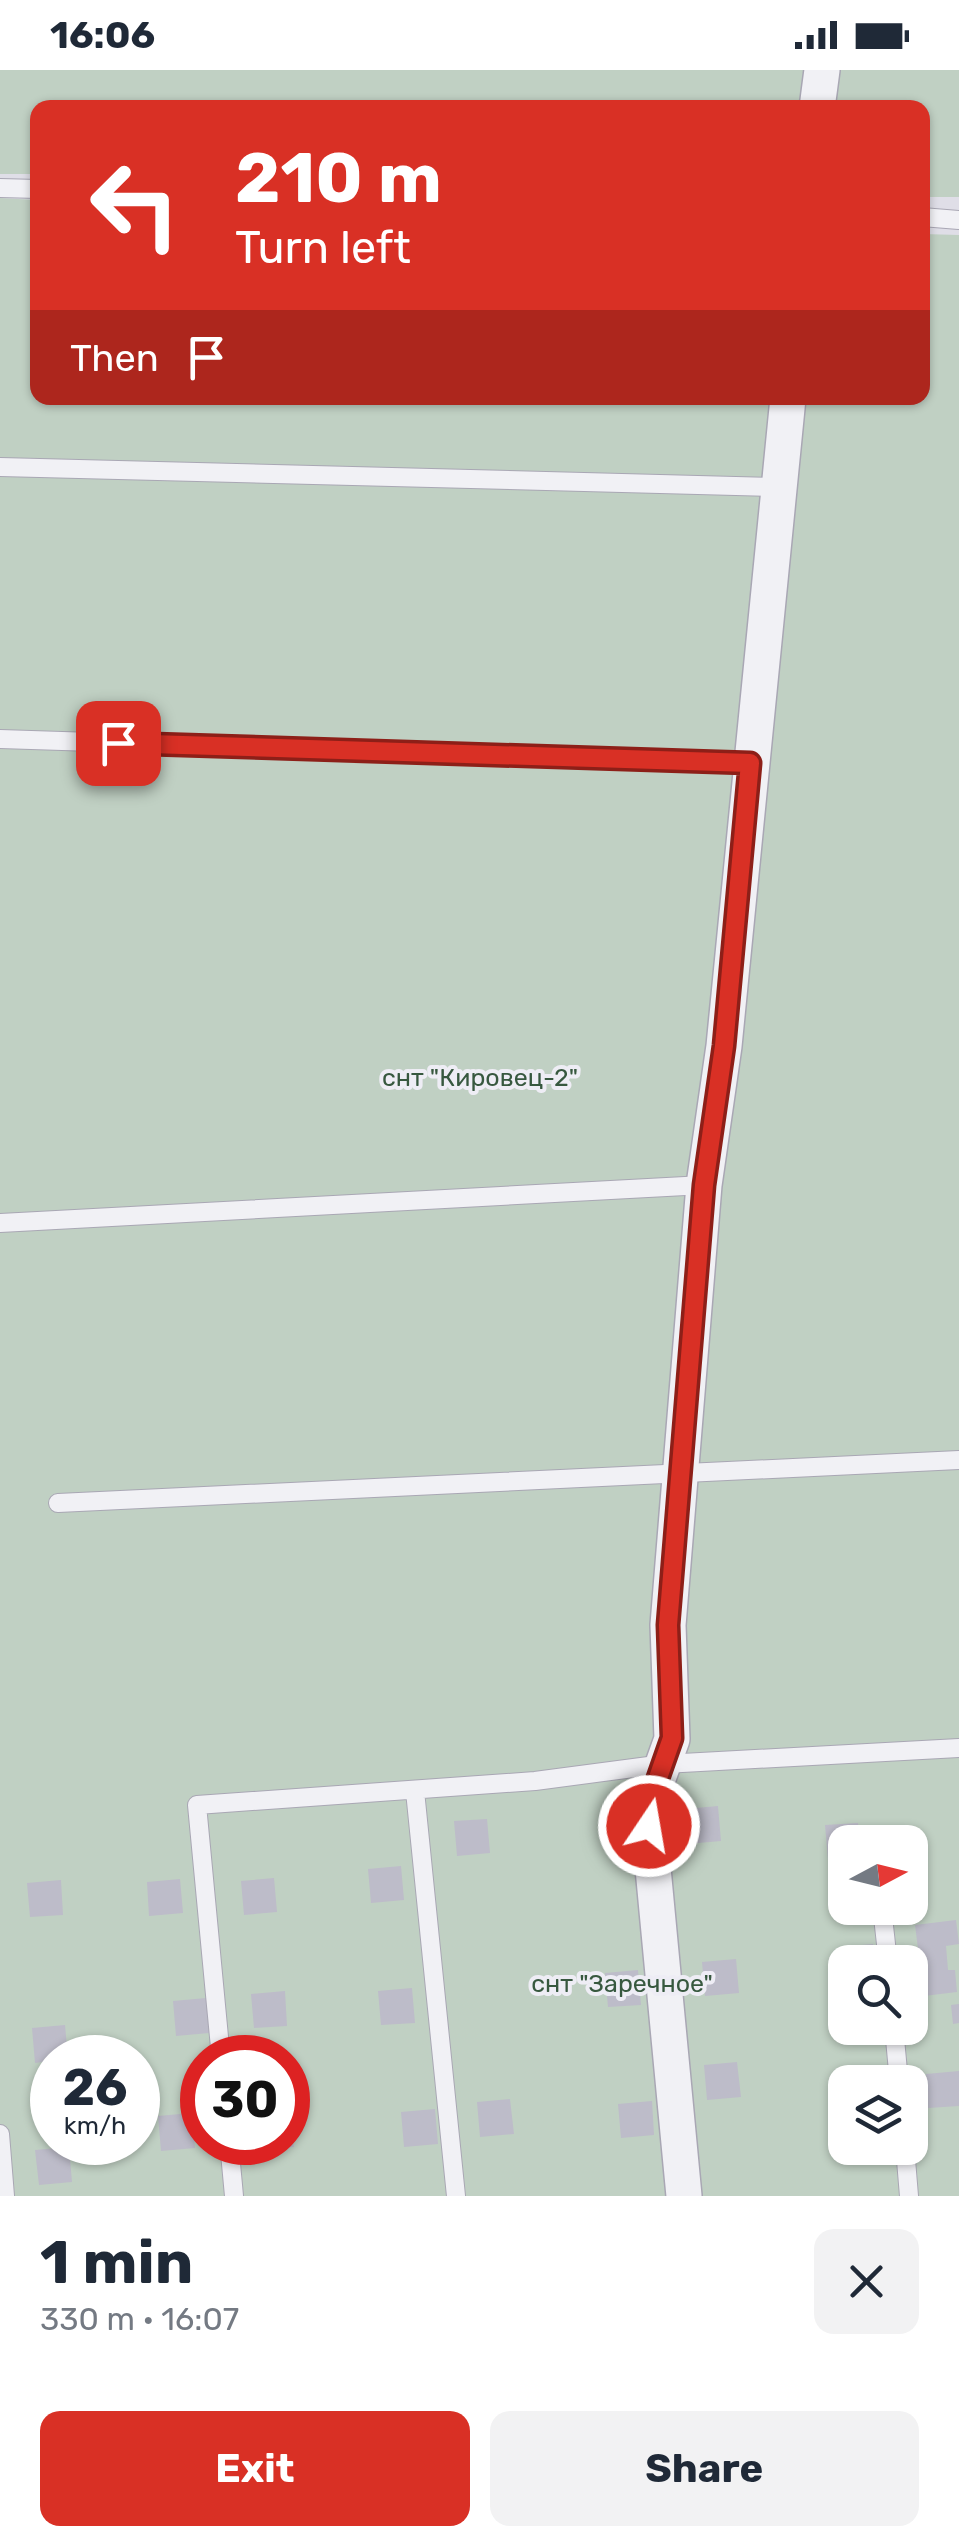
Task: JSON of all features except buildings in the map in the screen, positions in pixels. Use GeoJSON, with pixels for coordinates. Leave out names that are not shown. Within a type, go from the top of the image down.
{"type":"FeatureCollection","features":[{"type":"Feature","properties":{"kind":"street"},"geometry":{"type":"LineString","coordinates":[[819,100],[822,70]]}},
{"type":"Feature","properties":{"kind":"street"},"geometry":{"type":"LineString","coordinates":[[684,2196],[649,1826],[652,1795],[672,1738],[668,1625],[704,1185],[724,1046],[787,405]]}},
{"type":"Feature","properties":{"kind":"lane"},"geometry":{"type":"LineString","coordinates":[[0,188],[30,189]]}},
{"type":"Feature","properties":{"kind":"lane"},"geometry":{"type":"LineString","coordinates":[[930,218],[959,220]]}},
{"type":"Feature","properties":{"kind":"lane"},"geometry":{"type":"LineString","coordinates":[[0,467],[778,487]]}},
{"type":"Feature","properties":{"kind":"lane"},"geometry":{"type":"LineString","coordinates":[[0,739],[750,763]]}},
{"type":"Feature","properties":{"kind":"lane"},"geometry":{"type":"LineString","coordinates":[[0,1224],[704,1185]]}},
{"type":"Feature","properties":{"kind":"lane"},"geometry":{"type":"LineString","coordinates":[[58,1503],[959,1460]]}},
{"type":"Feature","properties":{"kind":"lane"},"geometry":{"type":"LineString","coordinates":[[219,2035],[197,1805],[415,1791],[664,1764],[959,1748]]}},
{"type":"Feature","properties":{"kind":"lane"},"geometry":{"type":"LineString","coordinates":[[415,1791],[456,2196]]}},
{"type":"Feature","properties":{"kind":"lane"},"geometry":{"type":"LineString","coordinates":[[0,2134],[5,2196]]}},
{"type":"Feature","properties":{"kind":"lane"},"geometry":{"type":"LineString","coordinates":[[231,2165],[234,2196]]}},
{"type":"Feature","properties":{"kind":"lane"},"geometry":{"type":"LineString","coordinates":[[906,2165],[909,2196]]}},
{"type":"Feature","properties":{"kind":"green space"},"geometry":{"type":"Polygon","coordinates":[[[0,70],[959,70],[959,197],[930,197],[930,100],[30,100],[30,174],[0,174],[0,70]]]}},
{"type":"Feature","properties":{"kind":"green space","name":"снт \"Кировец-2\""},"geometry":{"type":"Polygon","coordinates":[[[0,198],[30,200],[30,405],[930,405],[930,234],[959,235],[959,2196],[0,2196],[0,198]]]}},
{"type":"Feature","properties":{"kind":"route"},"geometry":{"type":"LineString","coordinates":[[118,743],[750,763],[724,1046],[704,1185],[668,1625],[672,1738],[652,1795],[649,1826]]}},
{"type":"Feature","properties":{"kind":"park label","name":"снт \"Заречное\""},"geometry":{"type":"Point","coordinates":[622,1983]}}]}
